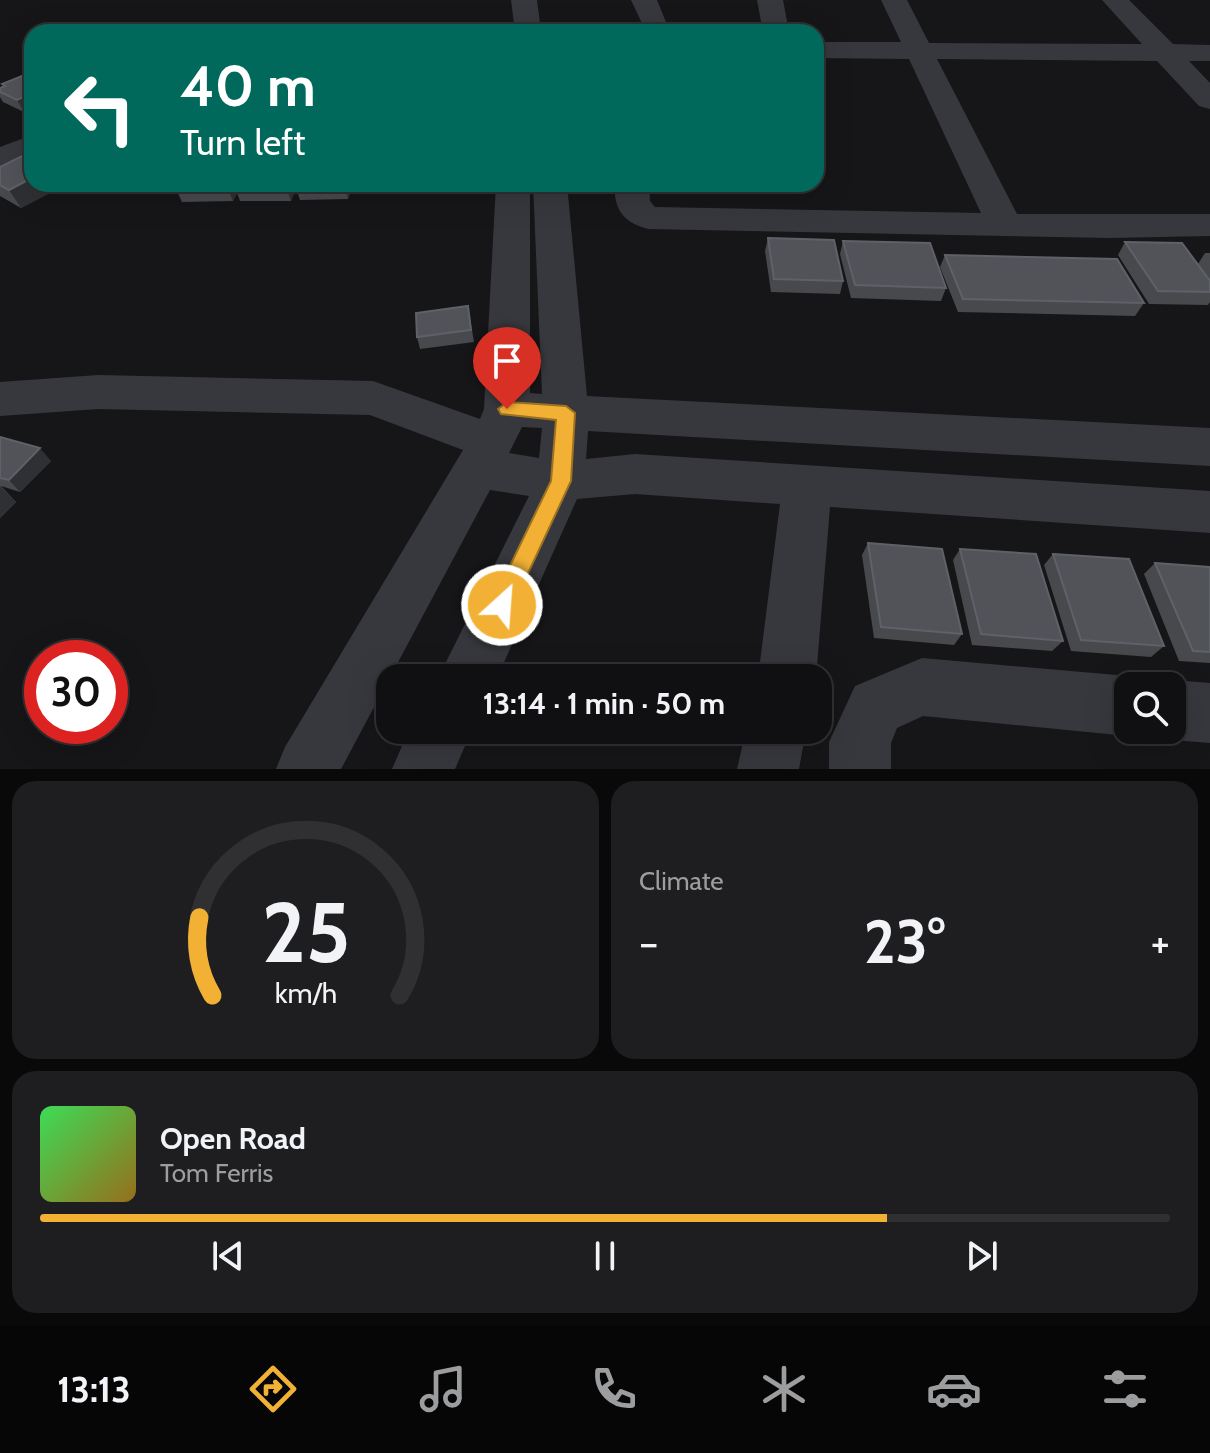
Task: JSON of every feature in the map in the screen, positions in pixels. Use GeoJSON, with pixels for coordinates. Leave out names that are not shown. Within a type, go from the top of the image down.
{"type":"FeatureCollection","features":[{"type":"Feature","properties":{"kind":"street"},"geometry":{"type":"LineString","coordinates":[[524,0],[527,24]]}},
{"type":"Feature","properties":{"kind":"street"},"geometry":{"type":"LineString","coordinates":[[644,0],[655,24]]}},
{"type":"Feature","properties":{"kind":"street"},"geometry":{"type":"LineString","coordinates":[[770,0],[774,24]]}},
{"type":"Feature","properties":{"kind":"street"},"geometry":{"type":"LineString","coordinates":[[894,0],[1004,223]]}},
{"type":"Feature","properties":{"kind":"street"},"geometry":{"type":"LineString","coordinates":[[1115,0],[1210,100]]}},
{"type":"Feature","properties":{"kind":"street"},"geometry":{"type":"LineString","coordinates":[[824,50],[1210,53]]}},
{"type":"Feature","properties":{"kind":"street"},"geometry":{"type":"LineString","coordinates":[[0,159],[24,148]]}},
{"type":"Feature","properties":{"kind":"street"},"geometry":{"type":"LineString","coordinates":[[307,769],[492,440],[512,192]]}},
{"type":"Feature","properties":{"kind":"street"},"geometry":{"type":"LineString","coordinates":[[474,664],[561,481],[566,413],[551,192]]}},
{"type":"Feature","properties":{"kind":"street"},"geometry":{"type":"LineString","coordinates":[[632,192],[631,205],[635,212],[648,218],[1110,227],[1210,225]]}},
{"type":"Feature","properties":{"kind":"street"},"geometry":{"type":"LineString","coordinates":[[817,192],[825,220]]}},
{"type":"Feature","properties":{"kind":"street"},"geometry":{"type":"LineString","coordinates":[[0,399],[98,392],[373,398],[492,440],[561,481],[635,474],[1210,512]]}},
{"type":"Feature","properties":{"kind":"street"},"geometry":{"type":"LineString","coordinates":[[492,440],[566,413],[1210,447]]}},
{"type":"Feature","properties":{"kind":"street"},"geometry":{"type":"LineString","coordinates":[[788,664],[807,487]]}},
{"type":"Feature","properties":{"kind":"street"},"geometry":{"type":"LineString","coordinates":[[860,769],[860,742],[876,707],[922,687],[1114,705]]}},
{"type":"Feature","properties":{"kind":"street"},"geometry":{"type":"LineString","coordinates":[[1186,711],[1210,713]]}},
{"type":"Feature","properties":{"kind":"street"},"geometry":{"type":"LineString","coordinates":[[423,769],[435,744]]}},
{"type":"Feature","properties":{"kind":"street"},"geometry":{"type":"LineString","coordinates":[[768,769],[773,744]]}},
{"type":"Feature","properties":{"kind":"building"},"geometry":{"type":"Polygon","coordinates":[[[24,75],[24,97],[17,100],[0,92],[0,88],[5,86],[2,84],[24,75]]]}},
{"type":"Feature","properties":{"kind":"building"},"geometry":{"type":"Polygon","coordinates":[[[24,155],[24,182],[9,190],[0,185],[0,167],[24,155]]]}},
{"type":"Feature","properties":{"kind":"building"},"geometry":{"type":"Polygon","coordinates":[[[768,238],[834,240],[843,281],[774,279],[768,238]]]}},
{"type":"Feature","properties":{"kind":"building"},"geometry":{"type":"Polygon","coordinates":[[[843,241],[930,243],[946,288],[855,285],[843,241]]]}},
{"type":"Feature","properties":{"kind":"building"},"geometry":{"type":"Polygon","coordinates":[[[1125,242],[1182,243],[1210,281],[1210,292],[1158,291],[1125,242]]]}},
{"type":"Feature","properties":{"kind":"building"},"geometry":{"type":"Polygon","coordinates":[[[945,255],[1117,259],[1144,303],[963,299],[945,255]]]}},
{"type":"Feature","properties":{"kind":"building"},"geometry":{"type":"Polygon","coordinates":[[[468,306],[471,330],[417,337],[416,313],[468,306]]]}},
{"type":"Feature","properties":{"kind":"building"},"geometry":{"type":"Polygon","coordinates":[[[0,437],[40,448],[9,480],[0,478],[0,437]]]}},
{"type":"Feature","properties":{"kind":"building"},"geometry":{"type":"Polygon","coordinates":[[[868,543],[942,549],[962,634],[881,627],[868,543]]]}},
{"type":"Feature","properties":{"kind":"building"},"geometry":{"type":"Polygon","coordinates":[[[960,549],[1036,554],[1063,641],[981,634],[960,549]]]}},
{"type":"Feature","properties":{"kind":"building"},"geometry":{"type":"Polygon","coordinates":[[[1053,554],[1129,559],[1164,646],[1081,640],[1053,554]]]}},
{"type":"Feature","properties":{"kind":"building"},"geometry":{"type":"Polygon","coordinates":[[[1155,563],[1210,567],[1210,652],[1193,651],[1155,563]]]}},
{"type":"Feature","properties":{"kind":"route"},"geometry":{"type":"LineString","coordinates":[[502,605],[561,481],[566,413],[507,409]]}}]}
